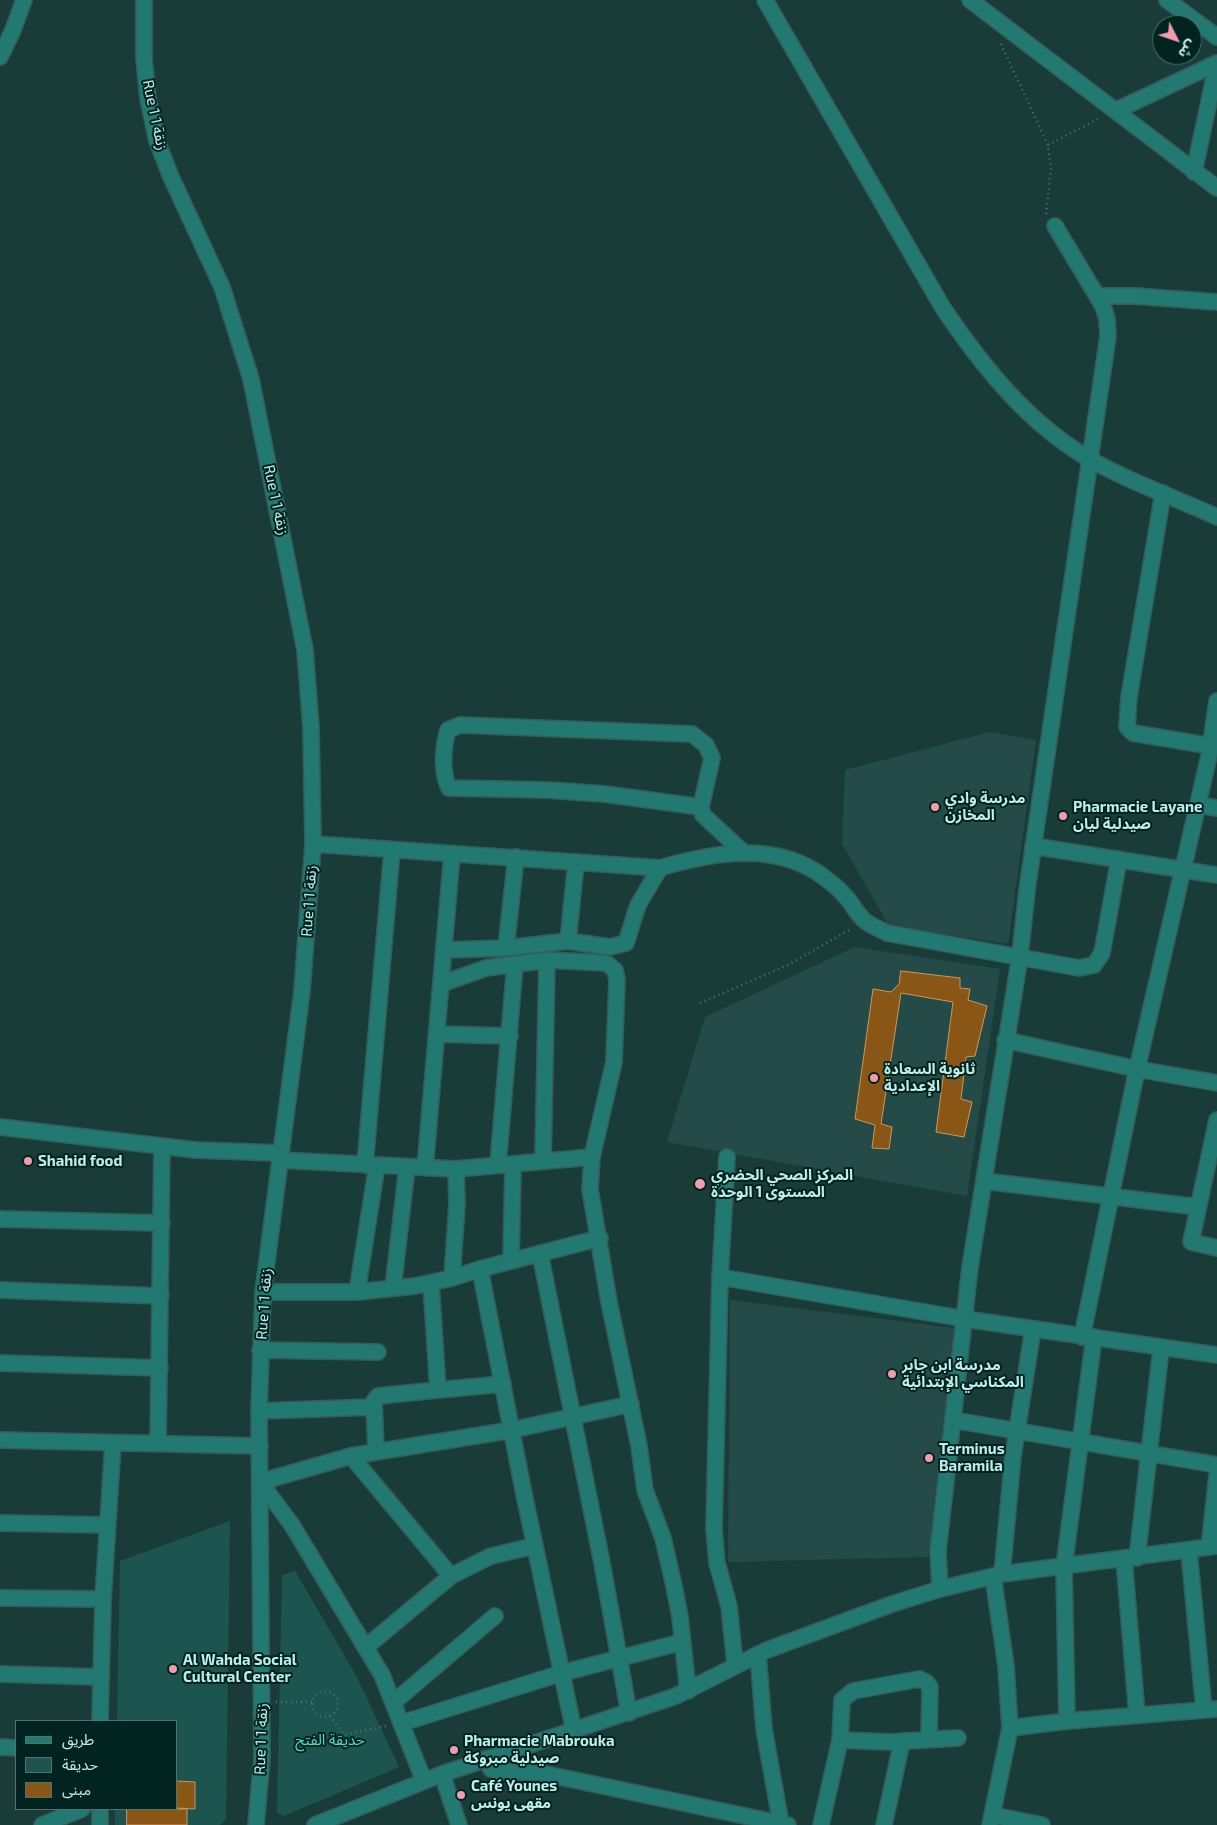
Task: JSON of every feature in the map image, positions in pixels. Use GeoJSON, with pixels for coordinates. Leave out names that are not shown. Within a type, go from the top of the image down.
{"type":"FeatureCollection","features":[{"type":"Feature","properties":{"kind":"street"},"geometry":{"type":"LineString","coordinates":[[0,56],[13,30],[24,0]]}},
{"type":"Feature","properties":{"kind":"street","name":"Rue 1 زنقة 1"},"geometry":{"type":"LineString","coordinates":[[144,0],[144,58],[148,99],[157,141],[171,177],[222,287],[237,330],[251,380],[294,584],[306,660],[313,844],[302,991],[263,1292],[260,1350],[262,1758],[256,1825]]}},
{"type":"Feature","properties":{"kind":"street"},"geometry":{"type":"LineString","coordinates":[[765,0],[918,267],[970,349],[1000,384],[1054,435],[1092,460],[1217,517]]}},
{"type":"Feature","properties":{"kind":"street"},"geometry":{"type":"LineString","coordinates":[[970,0],[1117,110],[1194,172],[1217,188]]}},
{"type":"Feature","properties":{"kind":"street"},"geometry":{"type":"LineString","coordinates":[[1167,0],[1217,37]]}},
{"type":"Feature","properties":{"kind":"street"},"geometry":{"type":"LineString","coordinates":[[1117,110],[1217,64]]}},
{"type":"Feature","properties":{"kind":"street"},"geometry":{"type":"LineString","coordinates":[[1194,172],[1217,64]]}},
{"type":"Feature","properties":{"kind":"street"},"geometry":{"type":"LineString","coordinates":[[940,1589],[938,1551],[970,1266],[1020,956],[1033,846],[1092,460],[1108,336],[1107,319],[1097,296],[1055,226]]}},
{"type":"Feature","properties":{"kind":"street"},"geometry":{"type":"LineString","coordinates":[[1097,296],[1135,296],[1217,302]]}},
{"type":"Feature","properties":{"kind":"street"},"geometry":{"type":"LineString","coordinates":[[1163,493],[1129,697],[1128,727],[1133,733],[1211,746]]}},
{"type":"Feature","properties":{"kind":"street"},"geometry":{"type":"LineString","coordinates":[[1067,1721],[1064,1568],[1080,1442],[1088,1337],[1110,1195],[1137,1069],[1199,805],[1211,746],[1217,701]]}},
{"type":"Feature","properties":{"kind":"street"},"geometry":{"type":"LineString","coordinates":[[700,806],[604,794],[546,790],[449,788],[445,779],[445,740],[448,730],[460,725],[692,734],[706,745],[712,758],[700,806],[704,815],[744,853]]}},
{"type":"Feature","properties":{"kind":"street"},"geometry":{"type":"LineString","coordinates":[[1199,805],[1217,808]]}},
{"type":"Feature","properties":{"kind":"street"},"geometry":{"type":"LineString","coordinates":[[313,844],[660,868],[679,862],[744,853],[769,854],[788,858],[823,877],[845,896],[864,920],[887,933],[1079,968],[1094,965],[1102,953],[1119,858]]}},
{"type":"Feature","properties":{"kind":"street"},"geometry":{"type":"LineString","coordinates":[[1033,846],[1119,858],[1217,876]]}},
{"type":"Feature","properties":{"kind":"street"},"geometry":{"type":"LineString","coordinates":[[356,1292],[371,1165],[392,850]]}},
{"type":"Feature","properties":{"kind":"street"},"geometry":{"type":"LineString","coordinates":[[424,1168],[445,950],[452,854]]}},
{"type":"Feature","properties":{"kind":"street"},"geometry":{"type":"LineString","coordinates":[[506,948],[516,857]]}},
{"type":"Feature","properties":{"kind":"street"},"geometry":{"type":"LineString","coordinates":[[568,941],[576,862]]}},
{"type":"Feature","properties":{"kind":"street"},"geometry":{"type":"LineString","coordinates":[[445,950],[506,948],[568,941],[610,946],[626,943],[633,926],[638,905],[660,868]]}},
{"type":"Feature","properties":{"kind":"street"},"geometry":{"type":"LineString","coordinates":[[441,984],[486,968],[547,960],[606,963],[615,970],[617,980],[614,1062],[592,1157],[590,1189],[600,1238],[609,1302],[631,1404],[645,1490],[668,1561],[680,1617],[688,1691]]}},
{"type":"Feature","properties":{"kind":"street"},"geometry":{"type":"LineString","coordinates":[[544,1161],[547,960]]}},
{"type":"Feature","properties":{"kind":"street"},"geometry":{"type":"LineString","coordinates":[[498,1164],[515,964]]}},
{"type":"Feature","properties":{"kind":"street"},"geometry":{"type":"LineString","coordinates":[[436,1034],[510,1036]]}},
{"type":"Feature","properties":{"kind":"street"},"geometry":{"type":"LineString","coordinates":[[1005,1040],[1137,1069],[1217,1083]]}},
{"type":"Feature","properties":{"kind":"street"},"geometry":{"type":"LineString","coordinates":[[1217,1120],[1211,1181],[1198,1207],[1191,1242],[1217,1248]]}},
{"type":"Feature","properties":{"kind":"street"},"geometry":{"type":"LineString","coordinates":[[0,1128],[162,1146],[424,1168],[456,1169],[592,1157]]}},
{"type":"Feature","properties":{"kind":"street"},"geometry":{"type":"LineString","coordinates":[[158,1444],[162,1146]]}},
{"type":"Feature","properties":{"kind":"street"},"geometry":{"type":"LineString","coordinates":[[727,1157],[720,1277],[714,1529],[718,1563],[729,1606],[735,1664]]}},
{"type":"Feature","properties":{"kind":"street"},"geometry":{"type":"LineString","coordinates":[[511,1261],[514,1164]]}},
{"type":"Feature","properties":{"kind":"street"},"geometry":{"type":"LineString","coordinates":[[394,1288],[407,1167]]}},
{"type":"Feature","properties":{"kind":"street"},"geometry":{"type":"LineString","coordinates":[[452,1278],[456,1169]]}},
{"type":"Feature","properties":{"kind":"street"},"geometry":{"type":"LineString","coordinates":[[984,1181],[1198,1207]]}},
{"type":"Feature","properties":{"kind":"street"},"geometry":{"type":"LineString","coordinates":[[0,1219],[162,1222]]}},
{"type":"Feature","properties":{"kind":"street"},"geometry":{"type":"LineString","coordinates":[[263,1292],[356,1292],[394,1288],[452,1278],[600,1238]]}},
{"type":"Feature","properties":{"kind":"street"},"geometry":{"type":"LineString","coordinates":[[540,1253],[571,1417],[600,1554],[629,1713]]}},
{"type":"Feature","properties":{"kind":"street"},"geometry":{"type":"LineString","coordinates":[[480,1269],[534,1546],[574,1731]]}},
{"type":"Feature","properties":{"kind":"street"},"geometry":{"type":"LineString","coordinates":[[720,1277],[965,1319],[1161,1349],[1217,1355]]}},
{"type":"Feature","properties":{"kind":"street"},"geometry":{"type":"LineString","coordinates":[[431,1282],[438,1390]]}},
{"type":"Feature","properties":{"kind":"street"},"geometry":{"type":"LineString","coordinates":[[0,1290],[161,1296]]}},
{"type":"Feature","properties":{"kind":"street"},"geometry":{"type":"LineString","coordinates":[[1033,1329],[1017,1430],[998,1575],[1010,1728],[991,1820],[1042,1825]]}},
{"type":"Feature","properties":{"kind":"street"},"geometry":{"type":"LineString","coordinates":[[1137,1715],[1131,1558],[1148,1452],[1161,1349]]}},
{"type":"Feature","properties":{"kind":"street"},"geometry":{"type":"LineString","coordinates":[[260,1350],[378,1352]]}},
{"type":"Feature","properties":{"kind":"street"},"geometry":{"type":"LineString","coordinates":[[0,1363],[160,1368]]}},
{"type":"Feature","properties":{"kind":"street"},"geometry":{"type":"LineString","coordinates":[[376,1451],[374,1401],[378,1396],[503,1384]]}},
{"type":"Feature","properties":{"kind":"street"},"geometry":{"type":"LineString","coordinates":[[424,1781],[394,1702],[366,1647],[292,1525],[260,1482],[351,1456],[512,1430],[631,1404]]}},
{"type":"Feature","properties":{"kind":"street"},"geometry":{"type":"LineString","coordinates":[[259,1411],[374,1407]]}},
{"type":"Feature","properties":{"kind":"street"},"geometry":{"type":"LineString","coordinates":[[953,1420],[1217,1464]]}},
{"type":"Feature","properties":{"kind":"street"},"geometry":{"type":"LineString","coordinates":[[0,1440],[260,1446]]}},
{"type":"Feature","properties":{"kind":"street"},"geometry":{"type":"LineString","coordinates":[[100,1720],[103,1599],[113,1442]]}},
{"type":"Feature","properties":{"kind":"street"},"geometry":{"type":"LineString","coordinates":[[351,1456],[451,1576]]}},
{"type":"Feature","properties":{"kind":"street"},"geometry":{"type":"LineString","coordinates":[[314,1825],[442,1774],[629,1713],[688,1691],[735,1664],[758,1654],[892,1604],[940,1589],[998,1575],[1064,1568],[1213,1546],[1217,1476]]}},
{"type":"Feature","properties":{"kind":"street"},"geometry":{"type":"LineString","coordinates":[[0,1523],[107,1525]]}},
{"type":"Feature","properties":{"kind":"street"},"geometry":{"type":"LineString","coordinates":[[366,1647],[451,1576],[491,1556],[534,1546]]}},
{"type":"Feature","properties":{"kind":"street"},"geometry":{"type":"LineString","coordinates":[[1010,1728],[1067,1721],[1210,1709],[1189,1551]]}},
{"type":"Feature","properties":{"kind":"street"},"geometry":{"type":"LineString","coordinates":[[0,1598],[103,1599]]}},
{"type":"Feature","properties":{"kind":"street"},"geometry":{"type":"LineString","coordinates":[[394,1702],[496,1616]]}},
{"type":"Feature","properties":{"kind":"street"},"geometry":{"type":"LineString","coordinates":[[402,1723],[562,1673],[682,1642]]}},
{"type":"Feature","properties":{"kind":"street"},"geometry":{"type":"LineString","coordinates":[[486,1759],[491,1769],[496,1771],[541,1773],[784,1824],[764,1730],[758,1654]]}},
{"type":"Feature","properties":{"kind":"street"},"geometry":{"type":"LineString","coordinates":[[0,1674],[101,1676]]}},
{"type":"Feature","properties":{"kind":"street"},"geometry":{"type":"LineString","coordinates":[[821,1825],[840,1740],[842,1700],[845,1696],[854,1691],[919,1679],[926,1682],[930,1687],[929,1739]]}},
{"type":"Feature","properties":{"kind":"street"},"geometry":{"type":"LineString","coordinates":[[840,1740],[902,1741],[958,1738]]}},
{"type":"Feature","properties":{"kind":"street"},"geometry":{"type":"LineString","coordinates":[[884,1825],[902,1741]]}},
{"type":"Feature","properties":{"kind":"street"},"geometry":{"type":"LineString","coordinates":[[0,1747],[15,1748]]}},
{"type":"Feature","properties":{"kind":"street"},"geometry":{"type":"LineString","coordinates":[[442,1774],[459,1825]]}},
{"type":"Feature","properties":{"kind":"street"},"geometry":{"type":"LineString","coordinates":[[42,1825],[80,1810]]}},
{"type":"Feature","properties":{"kind":"street"},"geometry":{"type":"LineString","coordinates":[[100,1810],[100,1825]]}},
{"type":"Feature","properties":{"kind":"path"},"geometry":{"type":"LineString","coordinates":[[998,37],[1048,145],[1052,168],[1045,211],[1048,221],[1055,226]]}},
{"type":"Feature","properties":{"kind":"path"},"geometry":{"type":"LineString","coordinates":[[1048,145],[1117,110]]}},
{"type":"Feature","properties":{"kind":"path"},"geometry":{"type":"LineString","coordinates":[[700,1003],[788,965],[864,920]]}},
{"type":"Feature","properties":{"kind":"path"},"geometry":{"type":"LineString","coordinates":[[330,1716],[338,1706],[334,1694],[322,1691],[315,1695],[312,1708],[318,1715],[330,1716],[346,1735],[402,1723]]}},
{"type":"Feature","properties":{"kind":"path"},"geometry":{"type":"LineString","coordinates":[[262,1702],[312,1702]]}},
{"type":"Feature","properties":{"kind":"shaded area","name":"مدرسة وادي المخازن"},"geometry":{"type":"Polygon","coordinates":[[[990,732],[1036,740],[1008,944],[889,926],[842,844],[845,770],[990,732]]]}},
{"type":"Feature","properties":{"kind":"shaded area"},"geometry":{"type":"Polygon","coordinates":[[[855,947],[1000,969],[967,1196],[667,1142],[705,1017],[855,947]]]}},
{"type":"Feature","properties":{"kind":"shaded area"},"geometry":{"type":"Polygon","coordinates":[[[730,1300],[955,1328],[928,1557],[728,1562],[730,1300]]]}},
{"type":"Feature","properties":{"kind":"green space","name":"Al Wahda Social Cultural Center"},"geometry":{"type":"Polygon","coordinates":[[[230,1521],[226,1819],[220,1825],[115,1825],[115,1810],[178,1810],[178,1720],[117,1720],[120,1561],[230,1521]]]}},
{"type":"Feature","properties":{"kind":"green space","name":"حديقة الفتح"},"geometry":{"type":"Polygon","coordinates":[[[295,1571],[357,1677],[399,1767],[284,1816],[277,1813],[282,1575],[295,1571]]]}},
{"type":"Feature","properties":{"kind":"building","name":"ثانوية السعادة الإعدادية"},"geometry":{"type":"Polygon","coordinates":[[[901,971],[960,978],[960,988],[970,989],[968,1000],[987,1006],[975,1056],[966,1057],[961,1099],[972,1102],[964,1137],[936,1132],[953,1002],[901,993],[881,1124],[892,1127],[889,1149],[872,1148],[875,1125],[855,1119],[873,989],[891,992],[899,984],[901,971]]]}},
{"type":"Feature","properties":{"kind":"building"},"geometry":{"type":"Polygon","coordinates":[[[178,1781],[195,1782],[195,1809],[178,1808],[178,1781]]]}},
{"type":"Feature","properties":{"kind":"building"},"geometry":{"type":"Polygon","coordinates":[[[187,1809],[187,1825],[127,1825],[127,1810],[187,1809]]]}},
{"type":"Feature","properties":{"kind":"place","name":"مدرسة وادي المخازن"},"geometry":{"type":"Point","coordinates":[935,807]}},
{"type":"Feature","properties":{"kind":"place","name":"Pharmacie Layane صيدلية ليان"},"geometry":{"type":"Point","coordinates":[1063,816]}},
{"type":"Feature","properties":{"kind":"place","name":"ثانوية السعادة الإعدادية"},"geometry":{"type":"Point","coordinates":[874,1078]}},
{"type":"Feature","properties":{"kind":"place","name":"Shahid food"},"geometry":{"type":"Point","coordinates":[28,1161]}},
{"type":"Feature","properties":{"kind":"place","name":"المركز الصحي الحضري المستوى 1 الوحدة"},"geometry":{"type":"Point","coordinates":[700,1184]}},
{"type":"Feature","properties":{"kind":"place","name":"مدرسة ابن جابر المكناسي الإبتدائية"},"geometry":{"type":"Point","coordinates":[892,1374]}},
{"type":"Feature","properties":{"kind":"place","name":"Terminus Baramila"},"geometry":{"type":"Point","coordinates":[929,1458]}},
{"type":"Feature","properties":{"kind":"place","name":"Al Wahda Social Cultural Center"},"geometry":{"type":"Point","coordinates":[173,1669]}},
{"type":"Feature","properties":{"kind":"place","name":"Pharmacie Mabrouka صيدلية مبروكة"},"geometry":{"type":"Point","coordinates":[454,1750]}},
{"type":"Feature","properties":{"kind":"place","name":"Café Younes مقهى يونس"},"geometry":{"type":"Point","coordinates":[461,1795]}}]}
